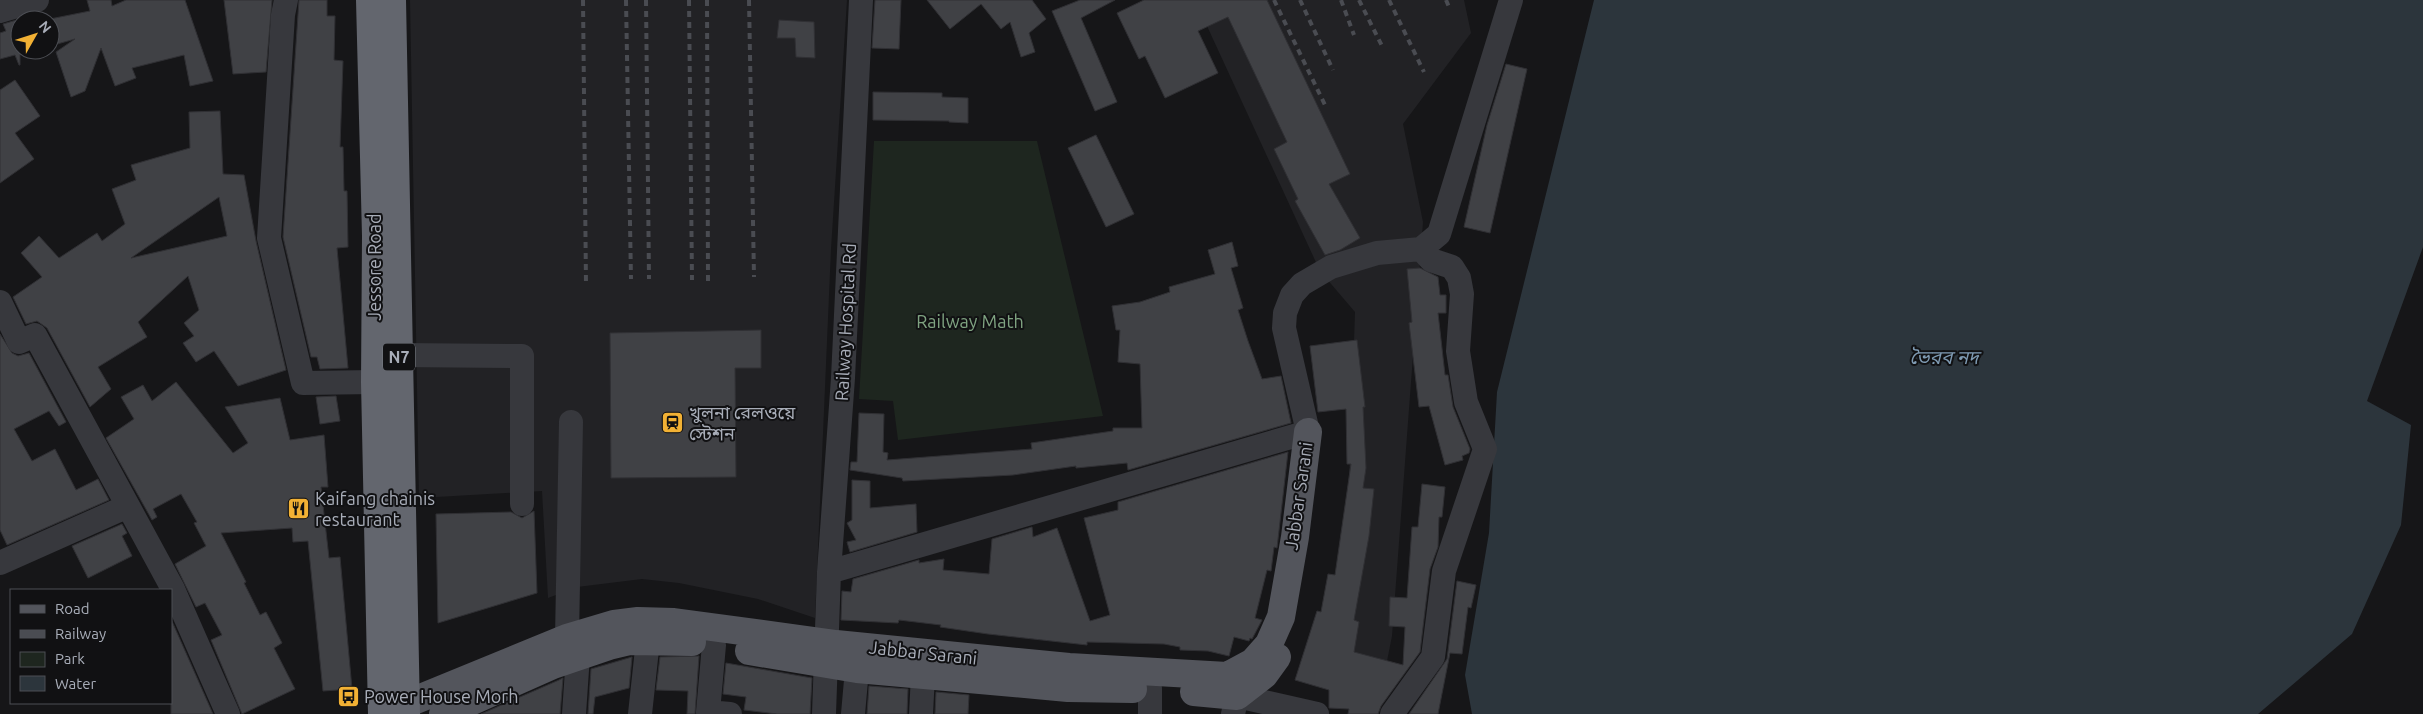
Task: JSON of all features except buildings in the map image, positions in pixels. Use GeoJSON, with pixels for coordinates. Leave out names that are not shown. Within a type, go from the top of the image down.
{"type":"FeatureCollection","features":[{"type":"Feature","properties":{"kind":"highway","name":"Jessore Road"},"geometry":{"type":"LineString","coordinates":[[370,0],[376,236],[375,382],[398,711]]}},
{"type":"Feature","properties":{"kind":"highway","name":"N7"},"geometry":{"type":"LineString","coordinates":[[392,0],[399,355],[398,711]]}},
{"type":"Feature","properties":{"kind":"main road","name":"Jabbar Sarani"},"geometry":{"type":"LineString","coordinates":[[398,711],[572,646],[630,640],[685,641],[827,654],[1227,676],[1253,662],[1269,644],[1280,616],[1295,536],[1308,432]]}},
{"type":"Feature","properties":{"kind":"main road","name":"Jabbar Sarani"},"geometry":{"type":"LineString","coordinates":[[443,714],[614,624],[638,621],[674,622],[827,654],[857,669],[1068,688],[1150,702],[1235,705],[1264,675],[1280,653],[1303,582],[1312,539],[1315,489],[1308,432]]}},
{"type":"Feature","properties":{"kind":"street"},"geometry":{"type":"LineString","coordinates":[[286,0],[283,14],[269,238],[303,384],[375,382]]}},
{"type":"Feature","properties":{"kind":"street","name":"Railway Hospital Rd"},"geometry":{"type":"LineString","coordinates":[[824,714],[830,572],[843,378],[861,0]]}},
{"type":"Feature","properties":{"kind":"street"},"geometry":{"type":"LineString","coordinates":[[830,572],[1308,432],[1284,328],[1285,313],[1292,296],[1302,284],[1331,267],[1377,253],[1421,249],[1439,234],[1511,0]]}},
{"type":"Feature","properties":{"kind":"street"},"geometry":{"type":"LineString","coordinates":[[1392,714],[1433,657],[1444,571],[1485,449],[1466,402],[1458,352],[1462,294],[1459,278],[1452,268],[1431,260],[1421,249]]}},
{"type":"Feature","properties":{"kind":"street"},"geometry":{"type":"LineString","coordinates":[[0,302],[19,342],[35,335],[173,589],[228,714]]}},
{"type":"Feature","properties":{"kind":"street"},"geometry":{"type":"LineString","coordinates":[[399,355],[522,356],[522,504]]}},
{"type":"Feature","properties":{"kind":"street"},"geometry":{"type":"LineString","coordinates":[[570,422],[574,714]]}},
{"type":"Feature","properties":{"kind":"street"},"geometry":{"type":"LineString","coordinates":[[0,563],[128,506]]}},
{"type":"Feature","properties":{"kind":"street"},"geometry":{"type":"LineString","coordinates":[[640,714],[648,640]]}},
{"type":"Feature","properties":{"kind":"street"},"geometry":{"type":"LineString","coordinates":[[714,645],[708,712],[730,714]]}},
{"type":"Feature","properties":{"kind":"street"},"geometry":{"type":"LineString","coordinates":[[854,714],[857,669]]}},
{"type":"Feature","properties":{"kind":"street"},"geometry":{"type":"LineString","coordinates":[[922,714],[923,675]]}},
{"type":"Feature","properties":{"kind":"street"},"geometry":{"type":"LineString","coordinates":[[1235,705],[1317,714]]}},
{"type":"Feature","properties":{"kind":"shaded area"},"geometry":{"type":"Polygon","coordinates":[[[410,0],[847,0],[831,249],[815,618],[758,599],[679,583],[642,579],[577,587],[548,598],[542,491],[419,498],[410,0]]]}},
{"type":"Feature","properties":{"kind":"shaded area"},"geometry":{"type":"Polygon","coordinates":[[[1195,0],[1464,0],[1471,33],[1403,124],[1423,222],[1392,636],[1380,696],[1334,681],[1350,459],[1355,312],[1320,271],[1195,0]]]}},
{"type":"Feature","properties":{"kind":"green space","name":"Railway Math"},"geometry":{"type":"Polygon","coordinates":[[[874,141],[1037,141],[1103,416],[898,440],[893,401],[859,399],[874,141]]]}},
{"type":"Feature","properties":{"kind":"water","name":"ভৈরব নদ"},"geometry":{"type":"Polygon","coordinates":[[[1594,0],[2423,0],[2423,247],[2367,401],[2411,425],[2401,525],[2352,634],[2258,714],[1472,714],[1465,675],[1489,533],[1497,392],[1594,0]]]}},
{"type":"Feature","properties":{"kind":"railway"},"geometry":{"type":"LineString","coordinates":[[583,0],[586,285]]}},
{"type":"Feature","properties":{"kind":"railway"},"geometry":{"type":"LineString","coordinates":[[626,0],[631,279]]}},
{"type":"Feature","properties":{"kind":"railway"},"geometry":{"type":"LineString","coordinates":[[646,0],[649,279]]}},
{"type":"Feature","properties":{"kind":"railway"},"geometry":{"type":"LineString","coordinates":[[689,0],[692,280]]}},
{"type":"Feature","properties":{"kind":"railway"},"geometry":{"type":"LineString","coordinates":[[707,0],[708,281]]}},
{"type":"Feature","properties":{"kind":"railway"},"geometry":{"type":"LineString","coordinates":[[749,0],[754,277]]}},
{"type":"Feature","properties":{"kind":"railway"},"geometry":{"type":"LineString","coordinates":[[1274,0],[1325,105]]}},
{"type":"Feature","properties":{"kind":"railway"},"geometry":{"type":"LineString","coordinates":[[1300,0],[1333,70]]}},
{"type":"Feature","properties":{"kind":"railway"},"geometry":{"type":"LineString","coordinates":[[1341,0],[1354,35]]}},
{"type":"Feature","properties":{"kind":"railway"},"geometry":{"type":"LineString","coordinates":[[1359,0],[1383,48]]}},
{"type":"Feature","properties":{"kind":"railway"},"geometry":{"type":"LineString","coordinates":[[1389,0],[1424,72]]}},
{"type":"Feature","properties":{"kind":"railway"},"geometry":{"type":"LineString","coordinates":[[1446,0],[1449,7]]}},
{"type":"Feature","properties":{"kind":"place","name":"খুলনা রেলওয়ে স্টেশন"},"geometry":{"type":"Point","coordinates":[673,423]}},
{"type":"Feature","properties":{"kind":"place","name":"Kaifang chainis restaurant"},"geometry":{"type":"Point","coordinates":[299,509]}},
{"type":"Feature","properties":{"kind":"place","name":"Power House Morh"},"geometry":{"type":"Point","coordinates":[348,697]}}]}
